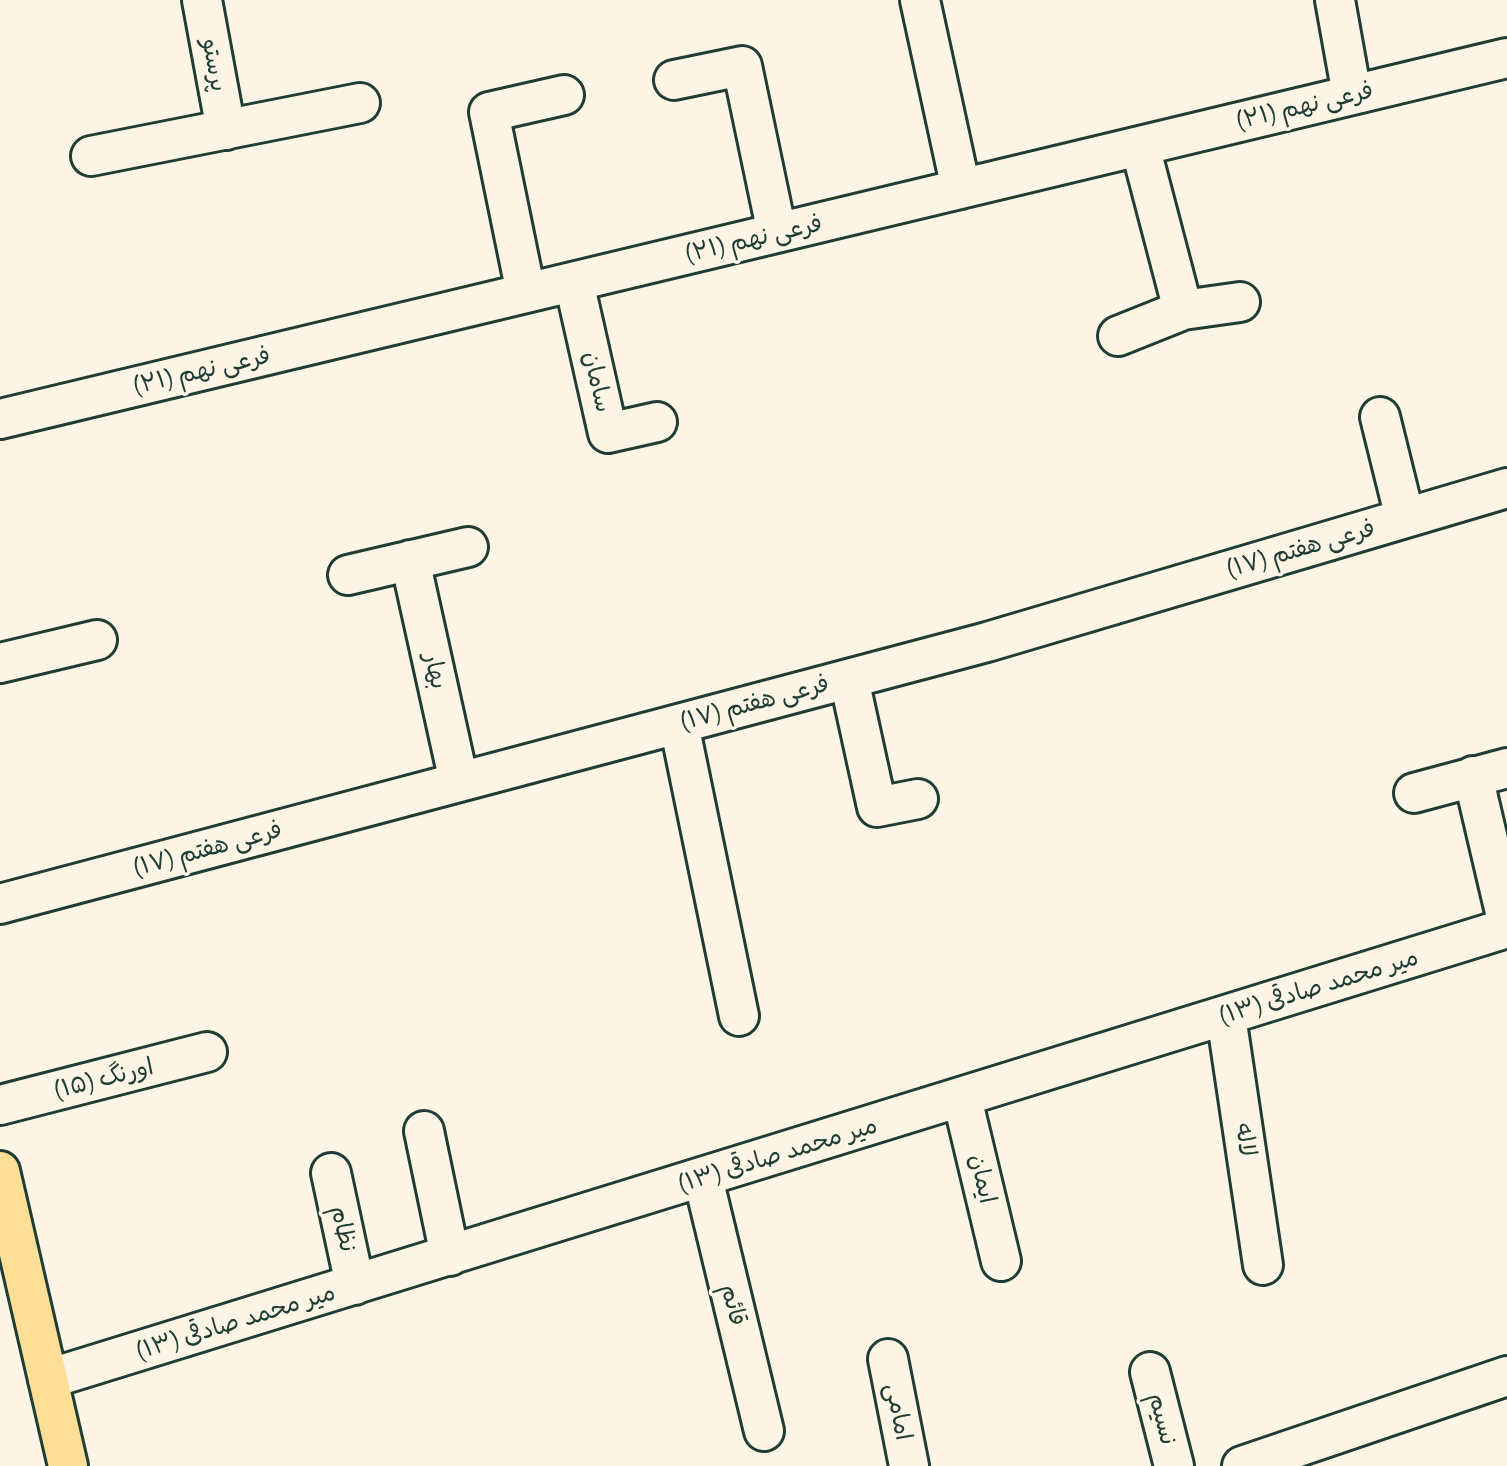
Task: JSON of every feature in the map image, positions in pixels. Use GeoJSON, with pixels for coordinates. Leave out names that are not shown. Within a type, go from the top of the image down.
{"type":"FeatureCollection","features":[{"type":"Feature","properties":{"kind":"main road"},"geometry":{"type":"LineString","coordinates":[[0,1171],[68,1466]]}},
{"type":"Feature","properties":{"kind":"street","name":"پرستو"},"geometry":{"type":"LineString","coordinates":[[202,0],[226,130]]}},
{"type":"Feature","properties":{"kind":"street"},"geometry":{"type":"LineString","coordinates":[[920,0],[961,189]]}},
{"type":"Feature","properties":{"kind":"street"},"geometry":{"type":"LineString","coordinates":[[1335,0],[1352,95]]}},
{"type":"Feature","properties":{"kind":"street","name":"فرعی نهم (۲۱)"},"geometry":{"type":"LineString","coordinates":[[0,419],[1507,58]]}},
{"type":"Feature","properties":{"kind":"street"},"geometry":{"type":"LineString","coordinates":[[674,80],[742,66],[777,233]]}},
{"type":"Feature","properties":{"kind":"street"},"geometry":{"type":"LineString","coordinates":[[526,293],[489,112],[564,95]]}},
{"type":"Feature","properties":{"kind":"street"},"geometry":{"type":"LineString","coordinates":[[91,156],[360,103]]}},
{"type":"Feature","properties":{"kind":"street"},"geometry":{"type":"LineString","coordinates":[[1140,146],[1183,310]]}},
{"type":"Feature","properties":{"kind":"street","name":"سامان"},"geometry":{"type":"LineString","coordinates":[[574,282],[608,433],[657,422]]}},
{"type":"Feature","properties":{"kind":"street"},"geometry":{"type":"LineString","coordinates":[[1118,336],[1183,310],[1240,302]]}},
{"type":"Feature","properties":{"kind":"street"},"geometry":{"type":"LineString","coordinates":[[1380,417],[1405,518]]}},
{"type":"Feature","properties":{"kind":"street","name":"فرعی هفتم (۱۷)"},"geometry":{"type":"LineString","coordinates":[[0,904],[987,642],[1507,488]]}},
{"type":"Feature","properties":{"kind":"street"},"geometry":{"type":"LineString","coordinates":[[348,575],[468,547]]}},
{"type":"Feature","properties":{"kind":"street","name":"بهار"},"geometry":{"type":"LineString","coordinates":[[410,560],[459,782]]}},
{"type":"Feature","properties":{"kind":"street"},"geometry":{"type":"LineString","coordinates":[[0,663],[97,640]]}},
{"type":"Feature","properties":{"kind":"street"},"geometry":{"type":"LineString","coordinates":[[849,679],[877,807],[918,799]]}},
{"type":"Feature","properties":{"kind":"street"},"geometry":{"type":"LineString","coordinates":[[678,724],[739,1016]]}},
{"type":"Feature","properties":{"kind":"street"},"geometry":{"type":"LineString","coordinates":[[1414,793],[1490,772],[1507,921]]}},
{"type":"Feature","properties":{"kind":"street","name":"میر محمد صادقی (۱۳)"},"geometry":{"type":"LineString","coordinates":[[48,1380],[1507,928]]}},
{"type":"Feature","properties":{"kind":"street","name":"لاله"},"geometry":{"type":"LineString","coordinates":[[1226,1016],[1264,1265]]}},
{"type":"Feature","properties":{"kind":"street","name":"اورنگ (۱۵)"},"geometry":{"type":"LineString","coordinates":[[0,1105],[207,1052]]}},
{"type":"Feature","properties":{"kind":"street","name":"ایمان"},"geometry":{"type":"LineString","coordinates":[[962,1098],[1001,1261]]}},
{"type":"Feature","properties":{"kind":"street"},"geometry":{"type":"LineString","coordinates":[[424,1131],[450,1256]]}},
{"type":"Feature","properties":{"kind":"street","name":"نظام"},"geometry":{"type":"LineString","coordinates":[[331,1173],[355,1285]]}},
{"type":"Feature","properties":{"kind":"street","name":"قائم"},"geometry":{"type":"LineString","coordinates":[[703,1178],[764,1431]]}},
{"type":"Feature","properties":{"kind":"street","name":"امامی"},"geometry":{"type":"LineString","coordinates":[[888,1359],[909,1466]]}},
{"type":"Feature","properties":{"kind":"street","name":"نسیم"},"geometry":{"type":"LineString","coordinates":[[1150,1372],[1174,1466]]}},
{"type":"Feature","properties":{"kind":"street"},"geometry":{"type":"LineString","coordinates":[[1242,1466],[1507,1376]]}}]}
